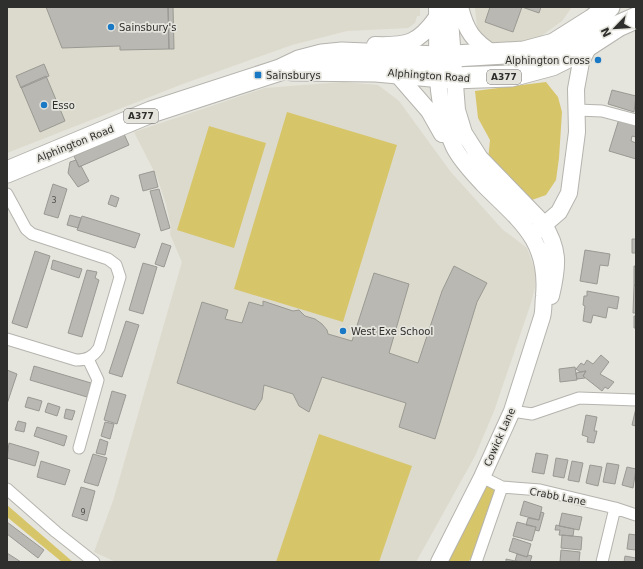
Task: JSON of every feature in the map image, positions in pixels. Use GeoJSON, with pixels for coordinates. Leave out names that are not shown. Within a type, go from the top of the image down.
{"type":"FeatureCollection","features":[{"type":"Feature","properties":{"kind":"highway","name":"Alphington Road"},"geometry":{"type":"LineString","coordinates":[[280,70],[396,73],[445,67],[494,54],[524,52],[554,44],[610,7]]}},
{"type":"Feature","properties":{"kind":"highway","name":"Alphington Road"},"geometry":{"type":"LineString","coordinates":[[7,172],[151,112],[235,83],[280,70],[299,61],[322,55],[342,53],[511,76],[552,65],[589,46],[632,15]]}},
{"type":"Feature","properties":{"kind":"street"},"geometry":{"type":"LineString","coordinates":[[460,7],[463,19],[470,34],[482,47],[494,54]]}},
{"type":"Feature","properties":{"kind":"street"},"geometry":{"type":"LineString","coordinates":[[571,34],[590,7]]}},
{"type":"Feature","properties":{"kind":"street"},"geometry":{"type":"LineString","coordinates":[[342,53],[358,44],[393,45],[409,43],[428,31],[441,10]]}},
{"type":"Feature","properties":{"kind":"street"},"geometry":{"type":"LineString","coordinates":[[441,10],[445,67],[443,114],[454,147]]}},
{"type":"Feature","properties":{"kind":"street"},"geometry":{"type":"LineString","coordinates":[[538,231],[559,212],[569,193],[576,144],[576,89],[581,62],[589,46]]}},
{"type":"Feature","properties":{"kind":"street"},"geometry":{"type":"LineString","coordinates":[[552,65],[562,70],[576,89]]}},
{"type":"Feature","properties":{"kind":"street"},"geometry":{"type":"LineString","coordinates":[[445,67],[459,120],[470,145],[538,231]]}},
{"type":"Feature","properties":{"kind":"street"},"geometry":{"type":"LineString","coordinates":[[396,73],[429,111],[445,137],[472,172],[524,225],[538,231]]}},
{"type":"Feature","properties":{"kind":"street"},"geometry":{"type":"LineString","coordinates":[[577,110],[602,111],[636,120]]}},
{"type":"Feature","properties":{"kind":"street"},"geometry":{"type":"LineString","coordinates":[[7,194],[26,229],[32,234],[113,261],[118,269],[120,277],[99,348],[88,359],[76,360],[7,339]]}},
{"type":"Feature","properties":{"kind":"street","name":"Cowick Lane"},"geometry":{"type":"LineString","coordinates":[[439,562],[482,477],[512,410],[532,354],[544,306],[549,304],[557,266],[555,246],[538,231]]}},
{"type":"Feature","properties":{"kind":"street"},"geometry":{"type":"LineString","coordinates":[[79,448],[98,380],[88,359]]}},
{"type":"Feature","properties":{"kind":"street"},"geometry":{"type":"LineString","coordinates":[[512,410],[532,414],[579,398],[636,400]]}},
{"type":"Feature","properties":{"kind":"street","name":"Crabb Lane"},"geometry":{"type":"LineString","coordinates":[[482,477],[502,487],[540,490],[615,508],[636,515]]}},
{"type":"Feature","properties":{"kind":"street"},"geometry":{"type":"LineString","coordinates":[[476,562],[502,487]]}},
{"type":"Feature","properties":{"kind":"street"},"geometry":{"type":"LineString","coordinates":[[7,489],[56,532],[94,562]]}},
{"type":"Feature","properties":{"kind":"street"},"geometry":{"type":"LineString","coordinates":[[602,562],[615,508]]}},
{"type":"Feature","properties":{"kind":"shaded area"},"geometry":{"type":"Polygon","coordinates":[[[7,7],[420,7],[420,16],[417,16],[415,23],[408,28],[347,31],[292,45],[180,85],[7,153],[7,7]]]}},
{"type":"Feature","properties":{"kind":"shaded area"},"geometry":{"type":"Polygon","coordinates":[[[475,7],[572,7],[562,21],[541,36],[505,53],[478,36],[475,7]]]}},
{"type":"Feature","properties":{"kind":"shaded area","name":"West Exe School"},"geometry":{"type":"Polygon","coordinates":[[[343,82],[378,85],[399,101],[450,171],[502,229],[527,248],[530,256],[535,271],[535,287],[531,303],[494,411],[475,456],[416,562],[116,562],[94,552],[113,501],[182,262],[170,234],[171,227],[166,204],[157,177],[134,132],[265,88],[343,82]]]}},
{"type":"Feature","properties":{"kind":"shaded area"},"geometry":{"type":"Polygon","coordinates":[[[546,82],[558,97],[562,112],[559,158],[556,180],[546,195],[532,200],[488,160],[490,140],[478,118],[475,91],[546,82]]]}},
{"type":"Feature","properties":{"kind":"shaded area"},"geometry":{"type":"Polygon","coordinates":[[[287,112],[397,145],[343,322],[234,289],[287,112]]]}},
{"type":"Feature","properties":{"kind":"shaded area"},"geometry":{"type":"Polygon","coordinates":[[[209,126],[266,143],[234,248],[177,230],[209,126]]]}},
{"type":"Feature","properties":{"kind":"shaded area"},"geometry":{"type":"Polygon","coordinates":[[[319,434],[412,466],[379,562],[276,562],[319,434]]]}},
{"type":"Feature","properties":{"kind":"shaded area"},"geometry":{"type":"Polygon","coordinates":[[[490,485],[495,489],[471,558],[468,562],[447,562],[486,486],[490,485]]]}},
{"type":"Feature","properties":{"kind":"shaded area"},"geometry":{"type":"Polygon","coordinates":[[[7,505],[73,562],[62,562],[7,517],[7,505]]]}},
{"type":"Feature","properties":{"kind":"building","name":"Sainsbury's"},"geometry":{"type":"Polygon","coordinates":[[[46,7],[168,7],[169,49],[120,50],[120,46],[62,48],[46,7]]]}},
{"type":"Feature","properties":{"kind":"building"},"geometry":{"type":"Polygon","coordinates":[[[168,7],[173,7],[174,49],[169,49],[168,7]]]}},
{"type":"Feature","properties":{"kind":"building"},"geometry":{"type":"Polygon","coordinates":[[[490,7],[522,7],[513,32],[485,22],[490,7]]]}},
{"type":"Feature","properties":{"kind":"building"},"geometry":{"type":"Polygon","coordinates":[[[522,7],[541,7],[539,13],[522,7]]]}},
{"type":"Feature","properties":{"kind":"building"},"geometry":{"type":"Polygon","coordinates":[[[44,64],[49,76],[21,88],[16,76],[44,64]]]}},
{"type":"Feature","properties":{"kind":"building"},"geometry":{"type":"Polygon","coordinates":[[[46,76],[65,121],[40,132],[21,87],[46,76]]]}},
{"type":"Feature","properties":{"kind":"building"},"geometry":{"type":"Polygon","coordinates":[[[612,90],[636,96],[634,112],[608,104],[612,90]]]}},
{"type":"Feature","properties":{"kind":"building"},"geometry":{"type":"Polygon","coordinates":[[[619,119],[636,124],[636,137],[632,136],[631,141],[636,143],[636,159],[609,151],[619,119]]]}},
{"type":"Feature","properties":{"kind":"building"},"geometry":{"type":"Polygon","coordinates":[[[124,134],[129,145],[79,167],[74,156],[124,134]]]}},
{"type":"Feature","properties":{"kind":"building"},"geometry":{"type":"Polygon","coordinates":[[[76,160],[89,181],[78,187],[68,173],[70,162],[76,160]]]}},
{"type":"Feature","properties":{"kind":"building"},"geometry":{"type":"Polygon","coordinates":[[[154,171],[158,187],[143,191],[139,175],[154,171]]]}},
{"type":"Feature","properties":{"kind":"building"},"geometry":{"type":"Polygon","coordinates":[[[53,184],[67,189],[58,218],[44,214],[53,184]]]}},
{"type":"Feature","properties":{"kind":"building"},"geometry":{"type":"Polygon","coordinates":[[[159,189],[170,228],[161,231],[150,191],[159,189]]]}},
{"type":"Feature","properties":{"kind":"building"},"geometry":{"type":"Polygon","coordinates":[[[111,195],[119,198],[116,207],[108,204],[111,195]]]}},
{"type":"Feature","properties":{"kind":"building"},"geometry":{"type":"Polygon","coordinates":[[[70,215],[81,218],[78,228],[67,225],[70,215]]]}},
{"type":"Feature","properties":{"kind":"building"},"geometry":{"type":"Polygon","coordinates":[[[82,216],[140,234],[135,248],[77,230],[82,216]]]}},
{"type":"Feature","properties":{"kind":"building"},"geometry":{"type":"Polygon","coordinates":[[[632,239],[636,239],[636,253],[632,253],[632,239]]]}},
{"type":"Feature","properties":{"kind":"building"},"geometry":{"type":"Polygon","coordinates":[[[162,243],[171,246],[164,267],[155,264],[162,243]]]}},
{"type":"Feature","properties":{"kind":"building"},"geometry":{"type":"Polygon","coordinates":[[[585,250],[610,254],[608,266],[600,265],[597,284],[580,281],[585,250]]]}},
{"type":"Feature","properties":{"kind":"building"},"geometry":{"type":"Polygon","coordinates":[[[35,251],[50,256],[27,328],[12,323],[35,251]]]}},
{"type":"Feature","properties":{"kind":"building"},"geometry":{"type":"Polygon","coordinates":[[[53,260],[82,269],[79,278],[51,269],[53,260]]]}},
{"type":"Feature","properties":{"kind":"building"},"geometry":{"type":"Polygon","coordinates":[[[143,263],[157,267],[143,314],[129,310],[143,263]]]}},
{"type":"Feature","properties":{"kind":"building"},"geometry":{"type":"Polygon","coordinates":[[[454,266],[487,283],[477,302],[435,439],[399,427],[406,403],[322,377],[309,412],[299,406],[293,394],[264,385],[262,399],[255,410],[177,383],[202,302],[228,310],[225,319],[242,323],[249,302],[263,306],[263,301],[293,311],[299,310],[305,316],[315,319],[322,324],[327,330],[328,334],[352,341],[374,273],[409,284],[389,353],[418,363],[442,291],[454,266]]]}},
{"type":"Feature","properties":{"kind":"building"},"geometry":{"type":"Polygon","coordinates":[[[634,266],[636,266],[636,286],[634,285],[634,266]]]}},
{"type":"Feature","properties":{"kind":"building"},"geometry":{"type":"Polygon","coordinates":[[[87,270],[97,272],[95,278],[99,280],[82,337],[68,333],[87,270]]]}},
{"type":"Feature","properties":{"kind":"building"},"geometry":{"type":"Polygon","coordinates":[[[634,285],[636,286],[636,313],[633,313],[634,285]]]}},
{"type":"Feature","properties":{"kind":"building"},"geometry":{"type":"Polygon","coordinates":[[[587,291],[619,297],[617,309],[608,307],[606,318],[593,315],[591,323],[583,321],[585,306],[583,305],[584,296],[587,296],[587,291]]]}},
{"type":"Feature","properties":{"kind":"building"},"geometry":{"type":"Polygon","coordinates":[[[634,316],[636,316],[636,328],[634,328],[634,316]]]}},
{"type":"Feature","properties":{"kind":"building"},"geometry":{"type":"Polygon","coordinates":[[[126,321],[139,325],[122,377],[109,373],[126,321]]]}},
{"type":"Feature","properties":{"kind":"building"},"geometry":{"type":"Polygon","coordinates":[[[601,355],[609,362],[600,374],[614,382],[608,389],[605,387],[602,391],[583,376],[586,371],[580,372],[576,369],[581,363],[584,365],[587,360],[593,364],[601,355]]]}},
{"type":"Feature","properties":{"kind":"building"},"geometry":{"type":"Polygon","coordinates":[[[34,366],[91,383],[87,397],[30,380],[34,366]]]}},
{"type":"Feature","properties":{"kind":"building"},"geometry":{"type":"Polygon","coordinates":[[[575,367],[577,380],[560,382],[559,369],[575,367]]]}},
{"type":"Feature","properties":{"kind":"building"},"geometry":{"type":"Polygon","coordinates":[[[7,370],[17,374],[7,404],[7,370]]]}},
{"type":"Feature","properties":{"kind":"building"},"geometry":{"type":"Polygon","coordinates":[[[586,371],[583,376],[585,378],[577,379],[576,373],[586,371]]]}},
{"type":"Feature","properties":{"kind":"building"},"geometry":{"type":"Polygon","coordinates":[[[112,391],[126,395],[117,424],[104,420],[112,391]]]}},
{"type":"Feature","properties":{"kind":"building"},"geometry":{"type":"Polygon","coordinates":[[[28,397],[42,401],[39,411],[25,407],[28,397]]]}},
{"type":"Feature","properties":{"kind":"building"},"geometry":{"type":"Polygon","coordinates":[[[48,403],[60,407],[57,416],[45,412],[48,403]]]}},
{"type":"Feature","properties":{"kind":"building"},"geometry":{"type":"Polygon","coordinates":[[[636,408],[636,426],[632,425],[636,408]]]}},
{"type":"Feature","properties":{"kind":"building"},"geometry":{"type":"Polygon","coordinates":[[[66,409],[75,411],[72,420],[64,418],[66,409]]]}},
{"type":"Feature","properties":{"kind":"building"},"geometry":{"type":"Polygon","coordinates":[[[586,415],[597,417],[594,431],[597,431],[594,443],[587,442],[588,437],[582,435],[586,415]]]}},
{"type":"Feature","properties":{"kind":"building"},"geometry":{"type":"Polygon","coordinates":[[[18,421],[26,423],[24,432],[15,430],[18,421]]]}},
{"type":"Feature","properties":{"kind":"building"},"geometry":{"type":"Polygon","coordinates":[[[105,422],[114,424],[110,439],[101,436],[105,422]]]}},
{"type":"Feature","properties":{"kind":"building"},"geometry":{"type":"Polygon","coordinates":[[[37,427],[67,436],[64,446],[34,436],[37,427]]]}},
{"type":"Feature","properties":{"kind":"building"},"geometry":{"type":"Polygon","coordinates":[[[100,439],[108,442],[105,455],[96,453],[100,439]]]}},
{"type":"Feature","properties":{"kind":"building"},"geometry":{"type":"Polygon","coordinates":[[[9,443],[39,452],[35,466],[7,458],[9,443]]]}},
{"type":"Feature","properties":{"kind":"building"},"geometry":{"type":"Polygon","coordinates":[[[536,453],[548,455],[544,474],[532,472],[536,453]]]}},
{"type":"Feature","properties":{"kind":"building"},"geometry":{"type":"Polygon","coordinates":[[[93,454],[107,458],[98,486],[84,482],[93,454]]]}},
{"type":"Feature","properties":{"kind":"building"},"geometry":{"type":"Polygon","coordinates":[[[556,458],[568,460],[564,478],[553,476],[556,458]]]}},
{"type":"Feature","properties":{"kind":"building"},"geometry":{"type":"Polygon","coordinates":[[[41,461],[70,470],[65,485],[37,477],[41,461]]]}},
{"type":"Feature","properties":{"kind":"building"},"geometry":{"type":"Polygon","coordinates":[[[572,461],[583,463],[579,482],[568,480],[572,461]]]}},
{"type":"Feature","properties":{"kind":"building"},"geometry":{"type":"Polygon","coordinates":[[[607,463],[619,465],[615,484],[603,482],[607,463]]]}},
{"type":"Feature","properties":{"kind":"building"},"geometry":{"type":"Polygon","coordinates":[[[590,465],[602,467],[598,486],[586,483],[590,465]]]}},
{"type":"Feature","properties":{"kind":"building"},"geometry":{"type":"Polygon","coordinates":[[[627,467],[636,469],[633,488],[622,485],[627,467]]]}},
{"type":"Feature","properties":{"kind":"building"},"geometry":{"type":"Polygon","coordinates":[[[81,487],[95,491],[87,521],[72,516],[81,487]]]}},
{"type":"Feature","properties":{"kind":"building"},"geometry":{"type":"Polygon","coordinates":[[[524,501],[542,507],[539,520],[520,515],[524,501]]]}},
{"type":"Feature","properties":{"kind":"building"},"geometry":{"type":"Polygon","coordinates":[[[541,512],[544,513],[539,531],[535,530],[536,527],[526,525],[528,518],[539,520],[541,512]]]}},
{"type":"Feature","properties":{"kind":"building"},"geometry":{"type":"Polygon","coordinates":[[[562,513],[582,517],[579,530],[559,526],[562,513]]]}},
{"type":"Feature","properties":{"kind":"building"},"geometry":{"type":"Polygon","coordinates":[[[7,522],[44,550],[38,558],[7,534],[7,522]]]}},
{"type":"Feature","properties":{"kind":"building"},"geometry":{"type":"Polygon","coordinates":[[[517,522],[536,527],[532,541],[513,536],[517,522]]]}},
{"type":"Feature","properties":{"kind":"building"},"geometry":{"type":"Polygon","coordinates":[[[556,525],[574,529],[573,536],[559,535],[560,530],[555,530],[556,525]]]}},
{"type":"Feature","properties":{"kind":"building"},"geometry":{"type":"Polygon","coordinates":[[[629,534],[636,535],[636,550],[627,549],[629,534]]]}},
{"type":"Feature","properties":{"kind":"building"},"geometry":{"type":"Polygon","coordinates":[[[562,535],[582,537],[581,550],[561,548],[562,535]]]}},
{"type":"Feature","properties":{"kind":"building"},"geometry":{"type":"Polygon","coordinates":[[[513,538],[531,544],[527,557],[509,551],[513,538]]]}},
{"type":"Feature","properties":{"kind":"building"},"geometry":{"type":"Polygon","coordinates":[[[561,550],[580,552],[579,562],[560,562],[561,550]]]}},
{"type":"Feature","properties":{"kind":"building"},"geometry":{"type":"Polygon","coordinates":[[[7,553],[21,562],[7,562],[7,553]]]}},
{"type":"Feature","properties":{"kind":"building"},"geometry":{"type":"Polygon","coordinates":[[[517,554],[527,557],[528,555],[532,556],[530,562],[515,561],[517,554]]]}},
{"type":"Feature","properties":{"kind":"building"},"geometry":{"type":"Polygon","coordinates":[[[625,556],[636,558],[636,562],[624,562],[625,556]]]}},
{"type":"Feature","properties":{"kind":"building"},"geometry":{"type":"Polygon","coordinates":[[[506,559],[515,561],[520,562],[506,562],[506,559]]]}},
{"type":"Feature","properties":{"kind":"place","name":"Sainsbury's"},"geometry":{"type":"Point","coordinates":[111,27]}},
{"type":"Feature","properties":{"kind":"place","name":"Alphington Cross"},"geometry":{"type":"Point","coordinates":[598,60]}},
{"type":"Feature","properties":{"kind":"place","name":"Sainsburys"},"geometry":{"type":"Point","coordinates":[258,75]}},
{"type":"Feature","properties":{"kind":"place","name":"Esso"},"geometry":{"type":"Point","coordinates":[44,105]}},
{"type":"Feature","properties":{"kind":"place","name":"West Exe School"},"geometry":{"type":"Point","coordinates":[343,331]}}]}
